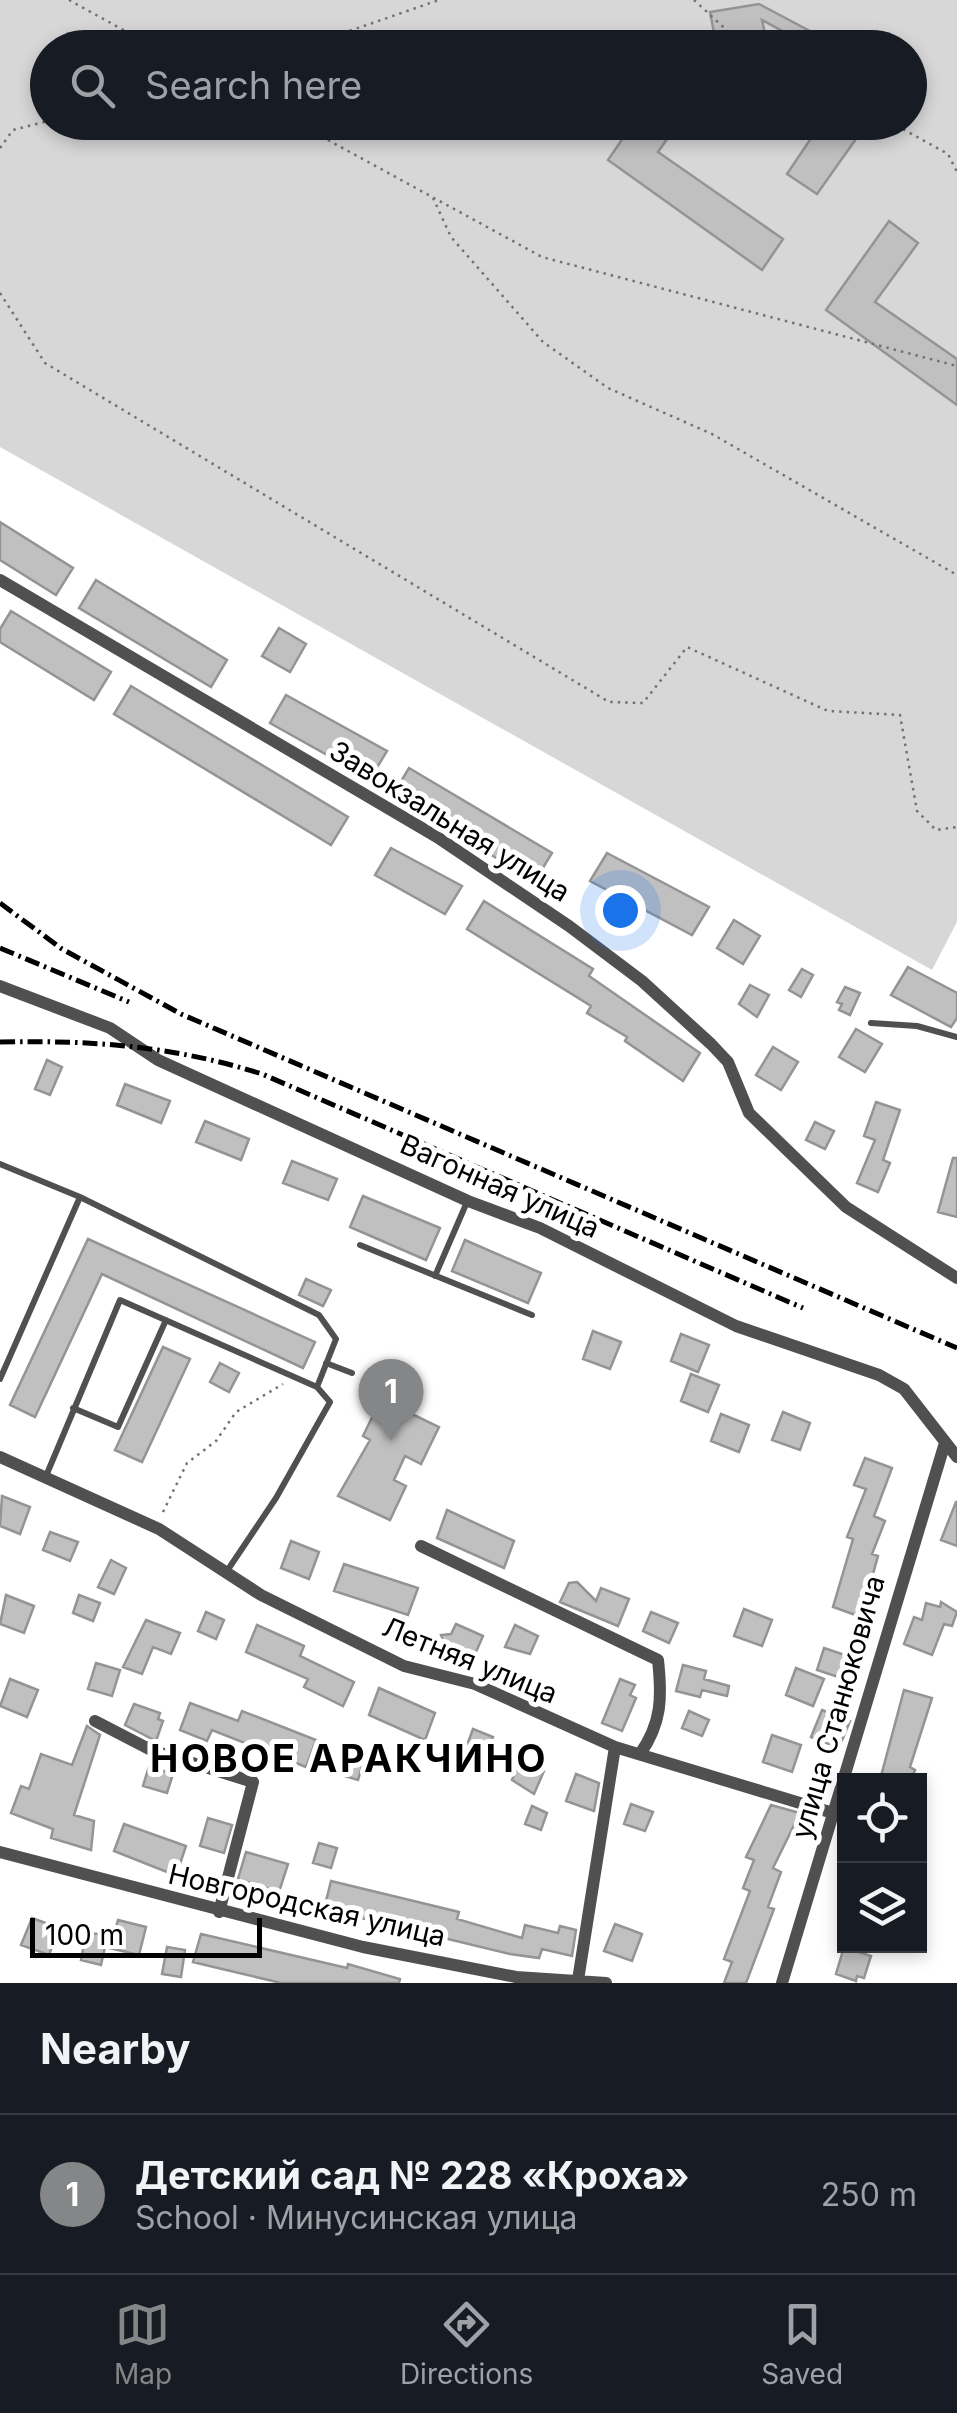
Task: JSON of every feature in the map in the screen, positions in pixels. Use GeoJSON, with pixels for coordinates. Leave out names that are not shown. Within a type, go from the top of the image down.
{"type":"FeatureCollection","features":[{"type":"Feature","properties":{"kind":"street","name":"Завокзальная улица"},"geometry":{"type":"LineString","coordinates":[[0,580],[437,837],[569,926],[642,981],[712,1044],[728,1062],[749,1113],[846,1207],[957,1278]]}},
{"type":"Feature","properties":{"kind":"street","name":"Вагонная улица"},"geometry":{"type":"LineString","coordinates":[[0,986],[110,1028],[158,1060],[468,1201],[540,1228],[736,1326],[879,1374],[904,1390],[944,1446],[957,1457]]}},
{"type":"Feature","properties":{"kind":"street","name":"улица Станюковича"},"geometry":{"type":"LineString","coordinates":[[782,1983],[944,1446]]}},
{"type":"Feature","properties":{"kind":"street","name":"Летняя улица"},"geometry":{"type":"LineString","coordinates":[[0,1458],[156,1527],[261,1595],[404,1666],[475,1684],[615,1746],[833,1813]]}},
{"type":"Feature","properties":{"kind":"street"},"geometry":{"type":"LineString","coordinates":[[421,1546],[658,1660],[662,1700],[654,1733],[640,1754]]}},
{"type":"Feature","properties":{"kind":"street"},"geometry":{"type":"LineString","coordinates":[[94,1721],[151,1750],[254,1782],[219,1912]]}},
{"type":"Feature","properties":{"kind":"street"},"geometry":{"type":"LineString","coordinates":[[578,1980],[615,1746]]}},
{"type":"Feature","properties":{"kind":"street","name":"Новгородская улица"},"geometry":{"type":"LineString","coordinates":[[0,1852],[219,1912],[515,1980],[606,1983]]}},
{"type":"Feature","properties":{"kind":"lane"},"geometry":{"type":"LineString","coordinates":[[871,1022],[917,1026],[957,1037]]}},
{"type":"Feature","properties":{"kind":"lane"},"geometry":{"type":"LineString","coordinates":[[0,1164],[80,1198],[319,1315],[336,1339],[317,1387]]}},
{"type":"Feature","properties":{"kind":"lane"},"geometry":{"type":"LineString","coordinates":[[0,1379],[80,1198]]}},
{"type":"Feature","properties":{"kind":"lane"},"geometry":{"type":"LineString","coordinates":[[435,1276],[468,1201]]}},
{"type":"Feature","properties":{"kind":"lane"},"geometry":{"type":"LineString","coordinates":[[360,1245],[532,1316]]}},
{"type":"Feature","properties":{"kind":"lane"},"geometry":{"type":"LineString","coordinates":[[46,1476],[120,1300],[317,1387],[330,1402],[276,1498],[226,1572]]}},
{"type":"Feature","properties":{"kind":"lane"},"geometry":{"type":"LineString","coordinates":[[73,1408],[118,1428],[166,1320]]}},
{"type":"Feature","properties":{"kind":"lane"},"geometry":{"type":"LineString","coordinates":[[326,1363],[352,1373]]}},
{"type":"Feature","properties":{"kind":"path"},"geometry":{"type":"LineString","coordinates":[[68,0],[123,30]]}},
{"type":"Feature","properties":{"kind":"path"},"geometry":{"type":"LineString","coordinates":[[352,30],[439,0]]}},
{"type":"Feature","properties":{"kind":"path"},"geometry":{"type":"LineString","coordinates":[[694,0],[726,30]]}},
{"type":"Feature","properties":{"kind":"path"},"geometry":{"type":"LineString","coordinates":[[0,148],[13,130],[30,125]]}},
{"type":"Feature","properties":{"kind":"path"},"geometry":{"type":"LineString","coordinates":[[327,140],[542,256],[957,366]]}},
{"type":"Feature","properties":{"kind":"path"},"geometry":{"type":"LineString","coordinates":[[923,140],[948,154],[957,172]]}},
{"type":"Feature","properties":{"kind":"path"},"geometry":{"type":"LineString","coordinates":[[432,197],[451,237],[544,342],[608,388],[712,434],[957,575]]}},
{"type":"Feature","properties":{"kind":"path"},"geometry":{"type":"LineString","coordinates":[[0,292],[46,363],[609,702],[643,703],[686,648],[828,711],[900,716],[917,811],[936,830],[957,827]]}},
{"type":"Feature","properties":{"kind":"path"},"geometry":{"type":"LineString","coordinates":[[156,1527],[186,1463],[216,1440],[236,1412],[292,1376]]}},
{"type":"Feature","properties":{"kind":"shaded area"},"geometry":{"type":"Polygon","coordinates":[[[0,0],[957,0],[957,922],[932,970],[0,447],[0,0]]]}},
{"type":"Feature","properties":{"kind":"building"},"geometry":{"type":"Polygon","coordinates":[[[759,4],[808,30],[781,30],[762,20],[764,30],[714,30],[710,12],[759,4]]]}},
{"type":"Feature","properties":{"kind":"building"},"geometry":{"type":"Polygon","coordinates":[[[622,140],[666,140],[658,152],[783,239],[762,270],[608,160],[622,140]]]}},
{"type":"Feature","properties":{"kind":"building"},"geometry":{"type":"Polygon","coordinates":[[[810,140],[855,140],[817,194],[787,174],[810,140]]]}},
{"type":"Feature","properties":{"kind":"building"},"geometry":{"type":"Polygon","coordinates":[[[889,221],[918,243],[875,302],[957,359],[957,405],[826,310],[889,221]]]}},
{"type":"Feature","properties":{"kind":"building"},"geometry":{"type":"Polygon","coordinates":[[[0,522],[73,568],[56,595],[0,560],[0,522]]]}},
{"type":"Feature","properties":{"kind":"building"},"geometry":{"type":"Polygon","coordinates":[[[96,580],[227,660],[211,687],[79,608],[96,580]]]}},
{"type":"Feature","properties":{"kind":"building"},"geometry":{"type":"Polygon","coordinates":[[[11,611],[111,672],[94,700],[0,642],[0,629],[11,611]]]}},
{"type":"Feature","properties":{"kind":"building"},"geometry":{"type":"Polygon","coordinates":[[[279,628],[306,644],[290,672],[262,656],[279,628]]]}},
{"type":"Feature","properties":{"kind":"building"},"geometry":{"type":"Polygon","coordinates":[[[131,686],[348,817],[331,845],[114,714],[131,686]]]}},
{"type":"Feature","properties":{"kind":"building"},"geometry":{"type":"Polygon","coordinates":[[[286,695],[387,751],[370,779],[270,723],[286,695]]]}},
{"type":"Feature","properties":{"kind":"building"},"geometry":{"type":"Polygon","coordinates":[[[409,768],[552,853],[535,881],[392,796],[409,768]]]}},
{"type":"Feature","properties":{"kind":"building"},"geometry":{"type":"Polygon","coordinates":[[[391,848],[462,886],[445,914],[375,875],[391,848]]]}},
{"type":"Feature","properties":{"kind":"building"},"geometry":{"type":"Polygon","coordinates":[[[607,853],[709,907],[692,935],[590,881],[607,853]]]}},
{"type":"Feature","properties":{"kind":"building"},"geometry":{"type":"Polygon","coordinates":[[[484,901],[593,969],[589,976],[700,1053],[683,1081],[625,1041],[627,1037],[587,1013],[591,1006],[467,929],[484,901]]]}},
{"type":"Feature","properties":{"kind":"building"},"geometry":{"type":"Polygon","coordinates":[[[734,920],[760,936],[743,964],[717,948],[734,920]]]}},
{"type":"Feature","properties":{"kind":"building"},"geometry":{"type":"Polygon","coordinates":[[[908,967],[957,993],[957,1018],[951,1027],[891,995],[908,967]]]}},
{"type":"Feature","properties":{"kind":"building"},"geometry":{"type":"Polygon","coordinates":[[[802,969],[813,975],[801,997],[789,990],[802,969]]]}},
{"type":"Feature","properties":{"kind":"building"},"geometry":{"type":"Polygon","coordinates":[[[750,985],[769,995],[757,1017],[739,1004],[750,985]]]}},
{"type":"Feature","properties":{"kind":"building"},"geometry":{"type":"Polygon","coordinates":[[[845,987],[860,993],[850,1015],[839,1010],[842,1004],[837,1002],[845,987]]]}},
{"type":"Feature","properties":{"kind":"building"},"geometry":{"type":"Polygon","coordinates":[[[856,1029],[882,1044],[865,1072],[839,1057],[856,1029]]]}},
{"type":"Feature","properties":{"kind":"building"},"geometry":{"type":"Polygon","coordinates":[[[773,1047],[798,1062],[781,1090],[756,1075],[773,1047]]]}},
{"type":"Feature","properties":{"kind":"building"},"geometry":{"type":"Polygon","coordinates":[[[47,1060],[62,1067],[50,1095],[35,1089],[47,1060]]]}},
{"type":"Feature","properties":{"kind":"building"},"geometry":{"type":"Polygon","coordinates":[[[125,1084],[170,1101],[161,1123],[117,1105],[125,1084]]]}},
{"type":"Feature","properties":{"kind":"building"},"geometry":{"type":"Polygon","coordinates":[[[876,1102],[900,1110],[883,1160],[890,1163],[878,1192],[857,1183],[875,1140],[864,1136],[876,1102]]]}},
{"type":"Feature","properties":{"kind":"building"},"geometry":{"type":"Polygon","coordinates":[[[205,1121],[249,1139],[241,1160],[196,1142],[205,1121]]]}},
{"type":"Feature","properties":{"kind":"building"},"geometry":{"type":"Polygon","coordinates":[[[815,1122],[834,1131],[825,1149],[806,1140],[815,1122]]]}},
{"type":"Feature","properties":{"kind":"building"},"geometry":{"type":"Polygon","coordinates":[[[953,1158],[957,1158],[957,1217],[938,1212],[953,1158]]]}},
{"type":"Feature","properties":{"kind":"building"},"geometry":{"type":"Polygon","coordinates":[[[292,1161],[337,1179],[328,1200],[283,1183],[292,1161]]]}},
{"type":"Feature","properties":{"kind":"building"},"geometry":{"type":"Polygon","coordinates":[[[363,1196],[440,1228],[426,1260],[350,1227],[363,1196]]]}},
{"type":"Feature","properties":{"kind":"building"},"geometry":{"type":"Polygon","coordinates":[[[88,1239],[315,1342],[303,1368],[102,1274],[35,1417],[10,1405],[88,1239]]]}},
{"type":"Feature","properties":{"kind":"building"},"geometry":{"type":"Polygon","coordinates":[[[465,1240],[541,1273],[528,1303],[452,1271],[465,1240]]]}},
{"type":"Feature","properties":{"kind":"building"},"geometry":{"type":"Polygon","coordinates":[[[306,1279],[331,1290],[323,1306],[299,1295],[306,1279]]]}},
{"type":"Feature","properties":{"kind":"building"},"geometry":{"type":"Polygon","coordinates":[[[593,1331],[621,1342],[610,1369],[583,1359],[593,1331]]]}},
{"type":"Feature","properties":{"kind":"building"},"geometry":{"type":"Polygon","coordinates":[[[681,1334],[709,1345],[698,1372],[671,1361],[681,1334]]]}},
{"type":"Feature","properties":{"kind":"building"},"geometry":{"type":"Polygon","coordinates":[[[163,1347],[190,1359],[142,1462],[115,1450],[163,1347]]]}},
{"type":"Feature","properties":{"kind":"building"},"geometry":{"type":"Polygon","coordinates":[[[220,1363],[239,1373],[229,1392],[210,1382],[220,1363]]]}},
{"type":"Feature","properties":{"kind":"building"},"geometry":{"type":"Polygon","coordinates":[[[691,1374],[719,1385],[708,1412],[681,1401],[691,1374]]]}},
{"type":"Feature","properties":{"kind":"building"},"geometry":{"type":"Polygon","coordinates":[[[381,1399],[439,1427],[421,1464],[405,1456],[394,1480],[406,1486],[390,1520],[338,1496],[370,1440],[363,1436],[381,1399]]]}},
{"type":"Feature","properties":{"kind":"building"},"geometry":{"type":"Polygon","coordinates":[[[783,1412],[810,1423],[800,1450],[772,1440],[783,1412]]]}},
{"type":"Feature","properties":{"kind":"building"},"geometry":{"type":"Polygon","coordinates":[[[721,1414],[749,1425],[739,1452],[711,1441],[721,1414]]]}},
{"type":"Feature","properties":{"kind":"building"},"geometry":{"type":"Polygon","coordinates":[[[865,1458],[892,1468],[874,1516],[885,1521],[872,1554],[878,1556],[861,1617],[833,1607],[853,1539],[847,1537],[866,1489],[854,1485],[865,1458]]]}},
{"type":"Feature","properties":{"kind":"building"},"geometry":{"type":"Polygon","coordinates":[[[2,1496],[30,1507],[20,1534],[0,1526],[2,1496]]]}},
{"type":"Feature","properties":{"kind":"building"},"geometry":{"type":"Polygon","coordinates":[[[957,1502],[957,1546],[941,1540],[957,1502]]]}},
{"type":"Feature","properties":{"kind":"building"},"geometry":{"type":"Polygon","coordinates":[[[447,1510],[514,1541],[504,1568],[437,1538],[447,1510]]]}},
{"type":"Feature","properties":{"kind":"building"},"geometry":{"type":"Polygon","coordinates":[[[50,1532],[78,1542],[70,1561],[43,1550],[50,1532]]]}},
{"type":"Feature","properties":{"kind":"building"},"geometry":{"type":"Polygon","coordinates":[[[291,1541],[319,1552],[309,1579],[281,1568],[291,1541]]]}},
{"type":"Feature","properties":{"kind":"building"},"geometry":{"type":"Polygon","coordinates":[[[111,1560],[126,1568],[114,1594],[98,1587],[111,1560]]]}},
{"type":"Feature","properties":{"kind":"building"},"geometry":{"type":"Polygon","coordinates":[[[344,1564],[418,1588],[408,1615],[334,1591],[344,1564]]]}},
{"type":"Feature","properties":{"kind":"building"},"geometry":{"type":"Polygon","coordinates":[[[577,1582],[596,1601],[601,1588],[629,1599],[618,1626],[560,1602],[569,1583],[577,1582]]]}},
{"type":"Feature","properties":{"kind":"building"},"geometry":{"type":"Polygon","coordinates":[[[6,1595],[34,1606],[24,1633],[0,1624],[6,1595]]]}},
{"type":"Feature","properties":{"kind":"building"},"geometry":{"type":"Polygon","coordinates":[[[79,1595],[100,1603],[93,1621],[73,1613],[79,1595]]]}},
{"type":"Feature","properties":{"kind":"building"},"geometry":{"type":"Polygon","coordinates":[[[941,1602],[957,1612],[952,1626],[944,1624],[932,1655],[904,1644],[914,1617],[922,1620],[926,1603],[940,1607],[941,1602]]]}},
{"type":"Feature","properties":{"kind":"building"},"geometry":{"type":"Polygon","coordinates":[[[744,1609],[772,1620],[762,1646],[734,1636],[744,1609]]]}},
{"type":"Feature","properties":{"kind":"building"},"geometry":{"type":"Polygon","coordinates":[[[206,1612],[224,1620],[216,1639],[198,1631],[206,1612]]]}},
{"type":"Feature","properties":{"kind":"building"},"geometry":{"type":"Polygon","coordinates":[[[651,1612],[678,1623],[669,1643],[643,1631],[651,1612]]]}},
{"type":"Feature","properties":{"kind":"building"},"geometry":{"type":"Polygon","coordinates":[[[146,1620],[180,1633],[171,1654],[153,1647],[142,1674],[123,1667],[146,1620]]]}},
{"type":"Feature","properties":{"kind":"building"},"geometry":{"type":"Polygon","coordinates":[[[456,1624],[483,1636],[473,1659],[445,1648],[441,1635],[451,1634],[456,1624]]]}},
{"type":"Feature","properties":{"kind":"building"},"geometry":{"type":"Polygon","coordinates":[[[257,1625],[304,1646],[300,1656],[354,1682],[343,1706],[304,1687],[308,1679],[246,1652],[257,1625]]]}},
{"type":"Feature","properties":{"kind":"building"},"geometry":{"type":"Polygon","coordinates":[[[515,1625],[538,1636],[530,1654],[505,1647],[515,1625]]]}},
{"type":"Feature","properties":{"kind":"building"},"geometry":{"type":"Polygon","coordinates":[[[824,1648],[854,1658],[847,1680],[817,1670],[824,1648]]]}},
{"type":"Feature","properties":{"kind":"building"},"geometry":{"type":"Polygon","coordinates":[[[96,1663],[120,1670],[112,1696],[88,1689],[96,1663]]]}},
{"type":"Feature","properties":{"kind":"building"},"geometry":{"type":"Polygon","coordinates":[[[683,1665],[706,1671],[704,1679],[729,1686],[727,1696],[702,1690],[700,1697],[676,1691],[683,1665]]]}},
{"type":"Feature","properties":{"kind":"building"},"geometry":{"type":"Polygon","coordinates":[[[796,1668],[824,1679],[813,1706],[786,1695],[796,1668]]]}},
{"type":"Feature","properties":{"kind":"building"},"geometry":{"type":"Polygon","coordinates":[[[10,1679],[38,1690],[27,1717],[0,1706],[10,1679]]]}},
{"type":"Feature","properties":{"kind":"building"},"geometry":{"type":"Polygon","coordinates":[[[620,1679],[635,1685],[630,1695],[636,1698],[622,1731],[602,1723],[620,1679]]]}},
{"type":"Feature","properties":{"kind":"building"},"geometry":{"type":"Polygon","coordinates":[[[379,1688],[435,1713],[425,1740],[369,1715],[379,1688]]]}},
{"type":"Feature","properties":{"kind":"building"},"geometry":{"type":"Polygon","coordinates":[[[904,1690],[932,1698],[910,1767],[914,1773],[882,1773],[904,1690]]]}},
{"type":"Feature","properties":{"kind":"building"},"geometry":{"type":"Polygon","coordinates":[[[190,1703],[238,1721],[242,1711],[316,1740],[306,1767],[212,1730],[207,1741],[180,1730],[190,1703]]]}},
{"type":"Feature","properties":{"kind":"building"},"geometry":{"type":"Polygon","coordinates":[[[134,1704],[160,1713],[158,1719],[163,1721],[156,1741],[125,1725],[134,1704]]]}},
{"type":"Feature","properties":{"kind":"building"},"geometry":{"type":"Polygon","coordinates":[[[822,1710],[850,1721],[839,1748],[811,1737],[822,1710]]]}},
{"type":"Feature","properties":{"kind":"building"},"geometry":{"type":"Polygon","coordinates":[[[689,1711],[709,1720],[702,1736],[682,1728],[689,1711]]]}},
{"type":"Feature","properties":{"kind":"building"},"geometry":{"type":"Polygon","coordinates":[[[87,1726],[100,1735],[74,1815],[94,1821],[91,1850],[51,1838],[53,1829],[11,1813],[21,1786],[29,1789],[41,1754],[72,1765],[87,1726]]]}},
{"type":"Feature","properties":{"kind":"building"},"geometry":{"type":"Polygon","coordinates":[[[473,1729],[493,1737],[483,1764],[463,1756],[473,1729]]]}},
{"type":"Feature","properties":{"kind":"building"},"geometry":{"type":"Polygon","coordinates":[[[772,1735],[801,1745],[792,1772],[763,1762],[772,1735]]]}},
{"type":"Feature","properties":{"kind":"building"},"geometry":{"type":"Polygon","coordinates":[[[344,1753],[364,1759],[358,1780],[338,1774],[344,1753]]]}},
{"type":"Feature","properties":{"kind":"building"},"geometry":{"type":"Polygon","coordinates":[[[525,1763],[544,1771],[534,1794],[512,1780],[518,1765],[523,1768],[525,1763]]]}},
{"type":"Feature","properties":{"kind":"building"},"geometry":{"type":"Polygon","coordinates":[[[149,1766],[173,1774],[167,1793],[143,1786],[149,1766]]]}},
{"type":"Feature","properties":{"kind":"building"},"geometry":{"type":"Polygon","coordinates":[[[576,1774],[599,1783],[594,1811],[566,1801],[576,1774]]]}},
{"type":"Feature","properties":{"kind":"building"},"geometry":{"type":"Polygon","coordinates":[[[631,1804],[653,1812],[645,1831],[624,1824],[631,1804]]]}},
{"type":"Feature","properties":{"kind":"building"},"geometry":{"type":"Polygon","coordinates":[[[771,1805],[800,1813],[773,1868],[781,1872],[768,1907],[774,1909],[746,1983],[724,1983],[732,1962],[724,1959],[750,1891],[743,1888],[754,1860],[746,1857],[771,1805]]]}},
{"type":"Feature","properties":{"kind":"building"},"geometry":{"type":"Polygon","coordinates":[[[532,1806],[547,1813],[541,1830],[525,1824],[532,1806]]]}},
{"type":"Feature","properties":{"kind":"building"},"geometry":{"type":"Polygon","coordinates":[[[208,1818],[232,1825],[224,1853],[200,1846],[208,1818]]]}},
{"type":"Feature","properties":{"kind":"building"},"geometry":{"type":"Polygon","coordinates":[[[124,1824],[186,1846],[172,1874],[114,1851],[124,1824]]]}},
{"type":"Feature","properties":{"kind":"building"},"geometry":{"type":"Polygon","coordinates":[[[319,1843],[337,1848],[331,1868],[313,1863],[319,1843]]]}},
{"type":"Feature","properties":{"kind":"building"},"geometry":{"type":"Polygon","coordinates":[[[246,1852],[288,1864],[279,1892],[238,1879],[246,1852]]]}},
{"type":"Feature","properties":{"kind":"building"},"geometry":{"type":"Polygon","coordinates":[[[331,1881],[459,1912],[457,1919],[522,1938],[525,1925],[558,1933],[560,1926],[576,1930],[572,1956],[542,1949],[539,1958],[510,1954],[324,1909],[331,1881]]]}},
{"type":"Feature","properties":{"kind":"building"},"geometry":{"type":"Polygon","coordinates":[[[32,1918],[59,1928],[49,1955],[21,1945],[32,1918]]]}},
{"type":"Feature","properties":{"kind":"building"},"geometry":{"type":"Polygon","coordinates":[[[118,1920],[146,1927],[139,1955],[105,1947],[101,1965],[81,1960],[86,1933],[114,1935],[118,1920]]]}},
{"type":"Feature","properties":{"kind":"building"},"geometry":{"type":"Polygon","coordinates":[[[615,1924],[642,1934],[632,1961],[604,1951],[615,1924]]]}},
{"type":"Feature","properties":{"kind":"building"},"geometry":{"type":"Polygon","coordinates":[[[201,1934],[347,1968],[348,1964],[400,1979],[399,1983],[281,1983],[193,1962],[201,1934]]]}},
{"type":"Feature","properties":{"kind":"building"},"geometry":{"type":"Polygon","coordinates":[[[167,1947],[185,1950],[181,1977],[162,1974],[167,1947]]]}},
{"type":"Feature","properties":{"kind":"building"},"geometry":{"type":"Polygon","coordinates":[[[842,1953],[871,1956],[864,1978],[857,1976],[856,1981],[836,1974],[842,1953]]]}},
{"type":"Feature","properties":{"kind":"railway"},"geometry":{"type":"LineString","coordinates":[[0,903],[62,949],[181,1014],[957,1348]]}},
{"type":"Feature","properties":{"kind":"railway"},"geometry":{"type":"LineString","coordinates":[[0,948],[129,1002]]}},
{"type":"Feature","properties":{"kind":"railway"},"geometry":{"type":"LineString","coordinates":[[0,1042],[67,1042],[165,1051],[262,1074],[803,1308]]}},
{"type":"Feature","properties":{"kind":"place","name":"Детский сад № 228 «Кроха»"},"geometry":{"type":"Point","coordinates":[391,1441]}},
{"type":"Feature","properties":{"kind":"district","name":"НОВОЕ АРАКЧИНО"},"geometry":{"type":"Point","coordinates":[349,1758]}}]}
